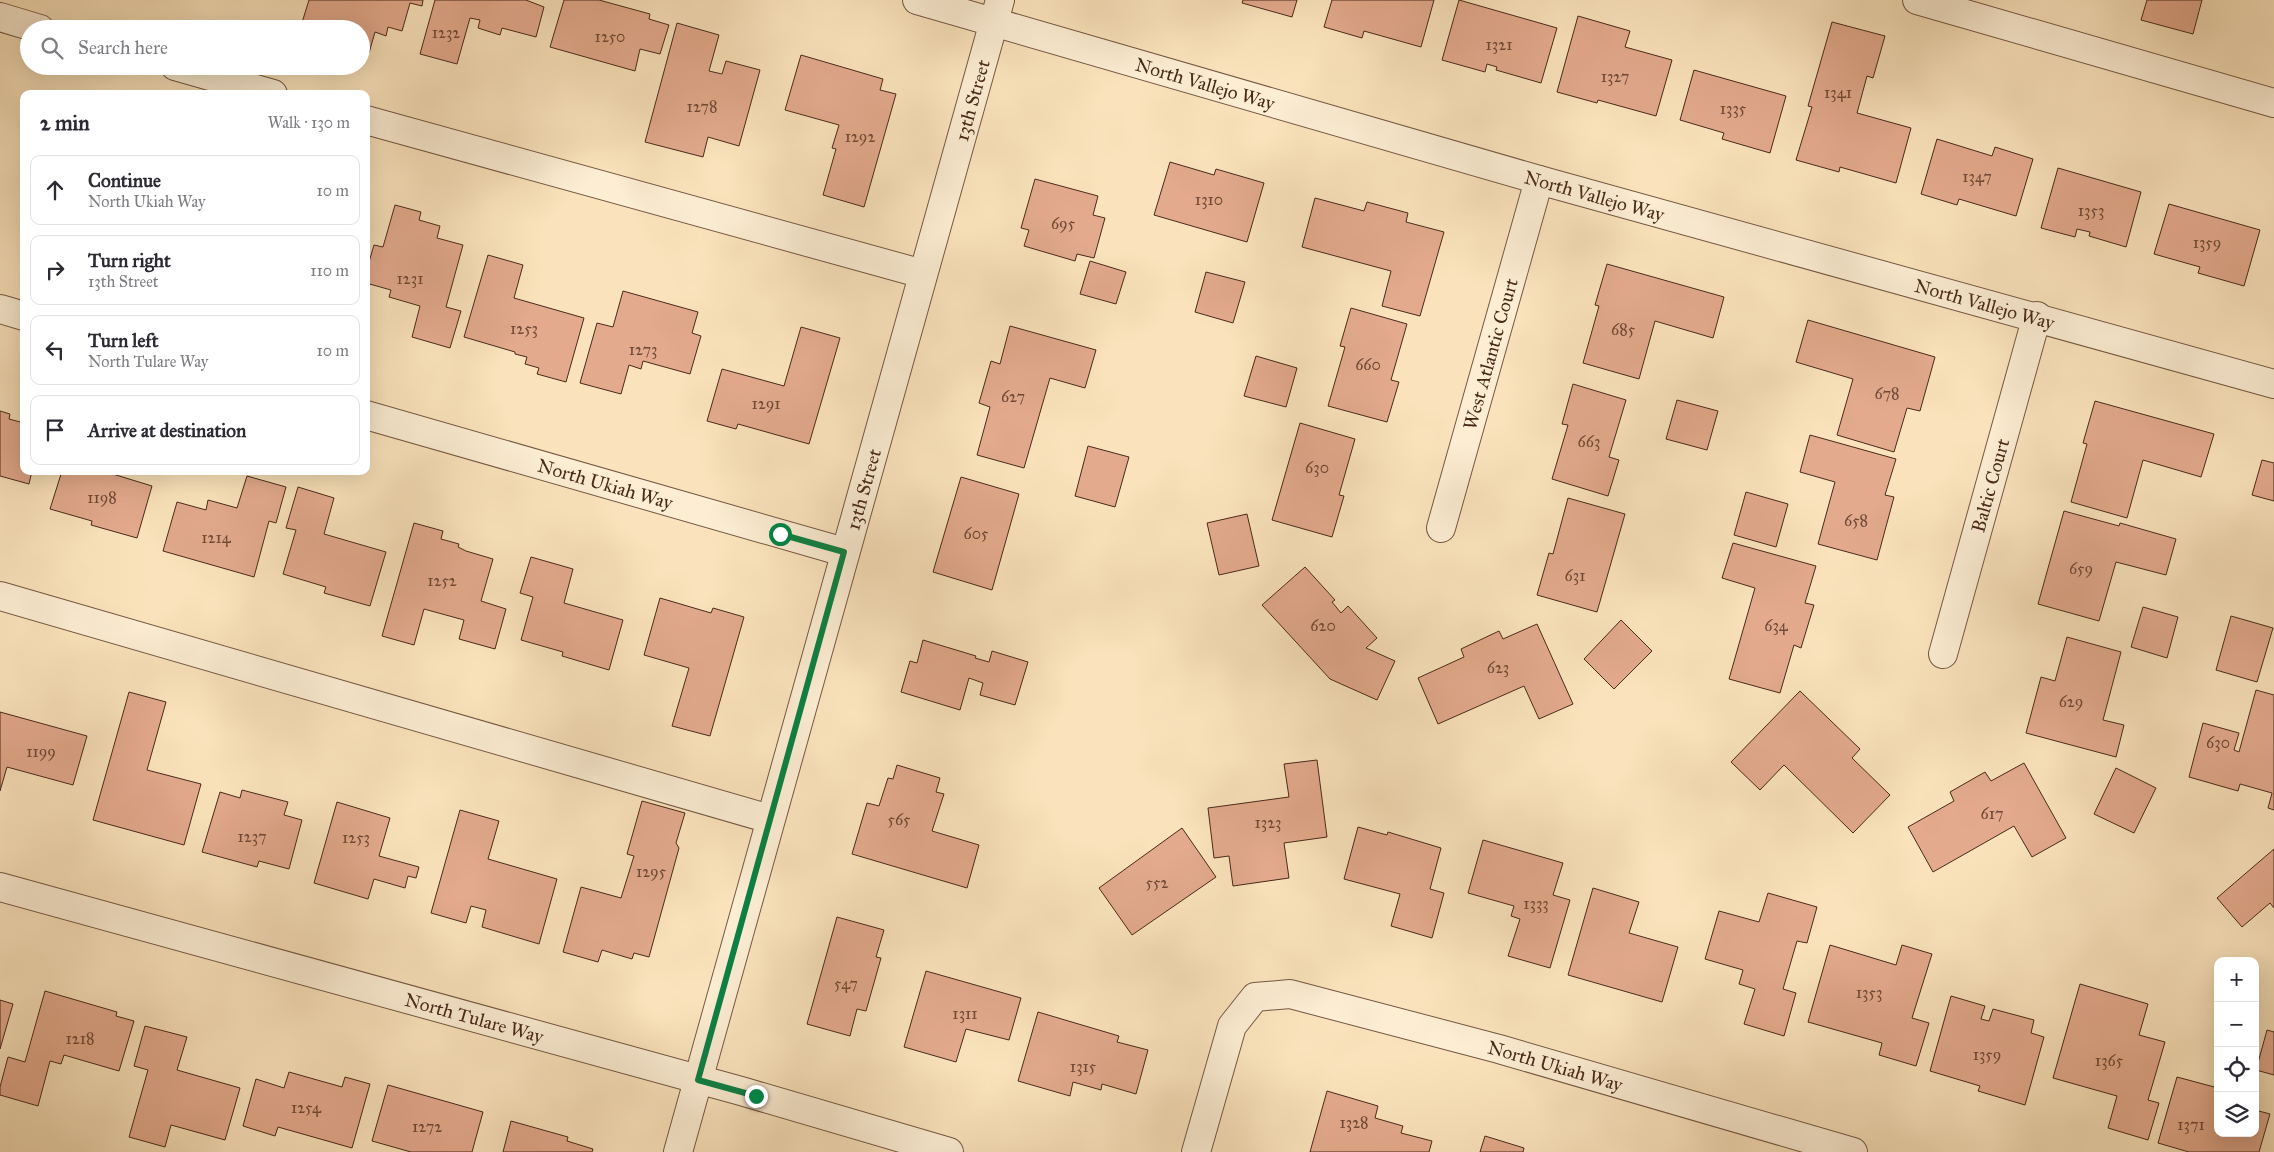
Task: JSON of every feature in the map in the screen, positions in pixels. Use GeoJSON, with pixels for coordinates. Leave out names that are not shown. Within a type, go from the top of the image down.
{"type":"FeatureCollection","features":[{"type":"Feature","properties":{"kind":"street","name":"North Vallejo Way"},"geometry":{"type":"LineString","coordinates":[[917,0],[997,11],[1539,180],[2037,316],[2274,384]]}},
{"type":"Feature","properties":{"kind":"street"},"geometry":{"type":"LineString","coordinates":[[1917,0],[2274,103]]}},
{"type":"Feature","properties":{"kind":"street","name":"13th Street"},"geometry":{"type":"LineString","coordinates":[[678,1152],[844,552],[997,11]]}},
{"type":"Feature","properties":{"kind":"street"},"geometry":{"type":"LineString","coordinates":[[0,18],[20,24]]}},
{"type":"Feature","properties":{"kind":"street"},"geometry":{"type":"LineString","coordinates":[[206,75],[259,90]]}},
{"type":"Feature","properties":{"kind":"street"},"geometry":{"type":"LineString","coordinates":[[370,121],[923,274]]}},
{"type":"Feature","properties":{"kind":"street","name":"West Atlantic Court"},"geometry":{"type":"LineString","coordinates":[[1441,528],[1539,180]]}},
{"type":"Feature","properties":{"kind":"street"},"geometry":{"type":"LineString","coordinates":[[0,309],[20,315]]}},
{"type":"Feature","properties":{"kind":"street","name":"Baltic Court"},"geometry":{"type":"LineString","coordinates":[[1943,654],[2037,316]]}},
{"type":"Feature","properties":{"kind":"street","name":"North Ukiah Way"},"geometry":{"type":"LineString","coordinates":[[370,415],[844,552]]}},
{"type":"Feature","properties":{"kind":"street"},"geometry":{"type":"LineString","coordinates":[[0,596],[770,819]]}},
{"type":"Feature","properties":{"kind":"street","name":"North Tulare Way"},"geometry":{"type":"LineString","coordinates":[[0,887],[698,1080],[949,1152]]}},
{"type":"Feature","properties":{"kind":"street","name":"North Ukiah Way"},"geometry":{"type":"LineString","coordinates":[[1196,1152],[1232,1026],[1254,997],[1290,994],[1499,1049],[1853,1152]]}},
{"type":"Feature","properties":{"kind":"building"},"geometry":{"type":"Polygon","coordinates":[[[309,0],[423,0],[422,6],[410,3],[402,31],[388,27],[386,36],[375,32],[370,50],[370,20],[303,20],[309,0]]]}},
{"type":"Feature","properties":{"kind":"building"},"geometry":{"type":"Polygon","coordinates":[[[435,0],[526,0],[544,7],[536,37],[502,28],[500,35],[478,28],[480,20],[470,18],[457,64],[420,54],[435,0]]]}},
{"type":"Feature","properties":{"kind":"building"},"geometry":{"type":"Polygon","coordinates":[[[564,0],[599,0],[650,14],[649,19],[669,25],[660,54],[640,49],[635,71],[550,47],[564,0]]]}},
{"type":"Feature","properties":{"kind":"building"},"geometry":{"type":"Polygon","coordinates":[[[1243,0],[1297,0],[1292,17],[1242,3],[1243,0]]]}},
{"type":"Feature","properties":{"kind":"building"},"geometry":{"type":"Polygon","coordinates":[[[1332,0],[1434,0],[1421,47],[1364,31],[1362,38],[1324,27],[1332,0]]]}},
{"type":"Feature","properties":{"kind":"building"},"geometry":{"type":"Polygon","coordinates":[[[1459,0],[1557,28],[1541,83],[1496,70],[1497,67],[1487,64],[1485,72],[1442,60],[1459,0]]]}},
{"type":"Feature","properties":{"kind":"building"},"geometry":{"type":"Polygon","coordinates":[[[2147,0],[2202,0],[2193,34],[2141,20],[2147,0]]]}},
{"type":"Feature","properties":{"kind":"building"},"geometry":{"type":"Polygon","coordinates":[[[1578,16],[1630,31],[1625,47],[1672,60],[1656,116],[1598,100],[1597,103],[1557,92],[1578,16]]]}},
{"type":"Feature","properties":{"kind":"building"},"geometry":{"type":"Polygon","coordinates":[[[1832,22],[1885,36],[1873,78],[1867,76],[1857,113],[1911,128],[1896,183],[1840,167],[1839,172],[1796,160],[1812,107],[1808,106],[1832,22]]]}},
{"type":"Feature","properties":{"kind":"building"},"geometry":{"type":"Polygon","coordinates":[[[677,23],[719,35],[709,71],[722,74],[726,61],[760,70],[739,146],[708,137],[703,157],[645,142],[677,23]]]}},
{"type":"Feature","properties":{"kind":"building"},"geometry":{"type":"Polygon","coordinates":[[[801,55],[883,79],[880,90],[896,94],[864,207],[823,195],[836,149],[832,148],[839,125],[785,110],[801,55]]]}},
{"type":"Feature","properties":{"kind":"building"},"geometry":{"type":"Polygon","coordinates":[[[1694,70],[1786,96],[1770,153],[1722,139],[1724,133],[1680,120],[1694,70]]]}},
{"type":"Feature","properties":{"kind":"building"},"geometry":{"type":"Polygon","coordinates":[[[1937,139],[1992,156],[1995,147],[2033,159],[2016,216],[1959,199],[1957,205],[1921,194],[1937,139]]]}},
{"type":"Feature","properties":{"kind":"building"},"geometry":{"type":"Polygon","coordinates":[[[1170,162],[1214,175],[1216,169],[1264,183],[1247,242],[1154,215],[1170,162]]]}},
{"type":"Feature","properties":{"kind":"building"},"geometry":{"type":"Polygon","coordinates":[[[2058,168],[2141,192],[2126,247],[2089,236],[2090,232],[2077,229],[2075,237],[2041,228],[2058,168]]]}},
{"type":"Feature","properties":{"kind":"building"},"geometry":{"type":"Polygon","coordinates":[[[1035,179],[1098,196],[1093,215],[1105,218],[1094,258],[1077,254],[1075,261],[1024,246],[1029,230],[1021,228],[1035,179]]]}},
{"type":"Feature","properties":{"kind":"building"},"geometry":{"type":"Polygon","coordinates":[[[1315,198],[1364,211],[1367,202],[1408,213],[1406,222],[1444,232],[1420,316],[1382,306],[1391,271],[1302,247],[1315,198]]]}},
{"type":"Feature","properties":{"kind":"building"},"geometry":{"type":"Polygon","coordinates":[[[2169,204],[2260,230],[2244,286],[2198,273],[2200,267],[2154,254],[2169,204]]]}},
{"type":"Feature","properties":{"kind":"building"},"geometry":{"type":"Polygon","coordinates":[[[395,205],[421,212],[419,220],[440,226],[437,238],[463,245],[446,307],[461,311],[450,348],[412,337],[420,306],[389,297],[391,290],[370,284],[370,258],[374,245],[383,247],[395,205]]]}},
{"type":"Feature","properties":{"kind":"building"},"geometry":{"type":"Polygon","coordinates":[[[488,255],[523,265],[514,298],[584,318],[566,382],[537,374],[539,368],[525,364],[527,357],[464,337],[488,255]]]}},
{"type":"Feature","properties":{"kind":"building"},"geometry":{"type":"Polygon","coordinates":[[[1090,261],[1126,272],[1116,304],[1080,294],[1090,261]]]}},
{"type":"Feature","properties":{"kind":"building"},"geometry":{"type":"Polygon","coordinates":[[[1607,264],[1724,297],[1713,338],[1655,321],[1639,379],[1583,363],[1599,306],[1595,305],[1607,264]]]}},
{"type":"Feature","properties":{"kind":"building"},"geometry":{"type":"Polygon","coordinates":[[[1206,272],[1245,282],[1233,323],[1195,312],[1206,272]]]}},
{"type":"Feature","properties":{"kind":"building"},"geometry":{"type":"Polygon","coordinates":[[[623,291],[698,312],[692,333],[701,336],[690,374],[643,361],[641,369],[629,365],[621,394],[580,383],[597,323],[613,327],[623,291]]]}},
{"type":"Feature","properties":{"kind":"building"},"geometry":{"type":"Polygon","coordinates":[[[1351,308],[1407,324],[1391,380],[1399,382],[1387,422],[1328,406],[1345,347],[1340,346],[1351,308]]]}},
{"type":"Feature","properties":{"kind":"building"},"geometry":{"type":"Polygon","coordinates":[[[1808,320],[1935,357],[1920,411],[1907,408],[1894,452],[1837,435],[1853,379],[1796,362],[1808,320]]]}},
{"type":"Feature","properties":{"kind":"building"},"geometry":{"type":"Polygon","coordinates":[[[1010,326],[1096,350],[1085,388],[1050,378],[1024,468],[977,455],[990,407],[979,403],[991,361],[1000,364],[1010,326]]]}},
{"type":"Feature","properties":{"kind":"building"},"geometry":{"type":"Polygon","coordinates":[[[801,327],[840,338],[809,444],[738,424],[736,429],[707,421],[722,369],[784,386],[801,327]]]}},
{"type":"Feature","properties":{"kind":"building"},"geometry":{"type":"Polygon","coordinates":[[[1256,356],[1297,368],[1286,407],[1244,396],[1256,356]]]}},
{"type":"Feature","properties":{"kind":"building"},"geometry":{"type":"Polygon","coordinates":[[[1573,384],[1626,400],[1609,457],[1619,460],[1608,496],[1552,479],[1568,425],[1562,424],[1573,384]]]}},
{"type":"Feature","properties":{"kind":"building"},"geometry":{"type":"Polygon","coordinates":[[[1677,400],[1718,411],[1707,450],[1666,439],[1677,400]]]}},
{"type":"Feature","properties":{"kind":"building"},"geometry":{"type":"Polygon","coordinates":[[[2095,401],[2214,434],[2201,477],[2143,460],[2127,518],[2071,502],[2087,444],[2083,443],[2095,401]]]}},
{"type":"Feature","properties":{"kind":"building"},"geometry":{"type":"Polygon","coordinates":[[[0,411],[10,414],[9,419],[20,422],[20,475],[31,475],[29,484],[0,476],[0,411]]]}},
{"type":"Feature","properties":{"kind":"building"},"geometry":{"type":"Polygon","coordinates":[[[1300,423],[1355,439],[1339,495],[1344,496],[1332,537],[1272,520],[1300,423]]]}},
{"type":"Feature","properties":{"kind":"building"},"geometry":{"type":"Polygon","coordinates":[[[1810,435],[1896,459],[1885,495],[1894,497],[1877,560],[1818,544],[1835,482],[1800,472],[1810,435]]]}},
{"type":"Feature","properties":{"kind":"building"},"geometry":{"type":"Polygon","coordinates":[[[1088,446],[1129,457],[1115,507],[1075,496],[1088,446]]]}},
{"type":"Feature","properties":{"kind":"building"},"geometry":{"type":"Polygon","coordinates":[[[2262,460],[2274,463],[2274,501],[2252,495],[2262,460]]]}},
{"type":"Feature","properties":{"kind":"building"},"geometry":{"type":"Polygon","coordinates":[[[61,475],[116,475],[152,486],[137,538],[91,525],[92,521],[50,509],[61,475]]]}},
{"type":"Feature","properties":{"kind":"building"},"geometry":{"type":"Polygon","coordinates":[[[247,476],[286,487],[276,523],[269,521],[254,577],[163,551],[177,502],[206,510],[208,500],[237,508],[247,476]]]}},
{"type":"Feature","properties":{"kind":"building"},"geometry":{"type":"Polygon","coordinates":[[[961,477],[1019,494],[992,590],[933,572],[961,477]]]}},
{"type":"Feature","properties":{"kind":"building"},"geometry":{"type":"Polygon","coordinates":[[[298,487],[334,498],[324,534],[386,552],[370,606],[324,593],[326,587],[283,574],[296,530],[286,528],[298,487]]]}},
{"type":"Feature","properties":{"kind":"building"},"geometry":{"type":"Polygon","coordinates":[[[1746,492],[1788,504],[1776,547],[1734,535],[1746,492]]]}},
{"type":"Feature","properties":{"kind":"building"},"geometry":{"type":"Polygon","coordinates":[[[1568,498],[1625,514],[1597,612],[1537,595],[1549,553],[1553,554],[1568,498]]]}},
{"type":"Feature","properties":{"kind":"building"},"geometry":{"type":"Polygon","coordinates":[[[2064,511],[2119,526],[2120,523],[2176,539],[2166,575],[2116,562],[2099,621],[2038,604],[2064,511]]]}},
{"type":"Feature","properties":{"kind":"building"},"geometry":{"type":"Polygon","coordinates":[[[1247,514],[1259,566],[1219,575],[1207,523],[1247,514]]]}},
{"type":"Feature","properties":{"kind":"building"},"geometry":{"type":"Polygon","coordinates":[[[414,523],[443,531],[441,539],[459,544],[458,547],[466,551],[493,559],[481,601],[506,609],[495,649],[459,639],[464,620],[424,609],[414,645],[382,636],[414,523]]]}},
{"type":"Feature","properties":{"kind":"building"},"geometry":{"type":"Polygon","coordinates":[[[1733,543],[1816,566],[1805,603],[1814,605],[1801,648],[1794,645],[1780,693],[1729,679],[1755,588],[1722,578],[1733,543]]]}},
{"type":"Feature","properties":{"kind":"building"},"geometry":{"type":"Polygon","coordinates":[[[531,557],[573,569],[564,603],[623,620],[609,670],[562,656],[563,652],[521,640],[533,597],[520,593],[531,557]]]}},
{"type":"Feature","properties":{"kind":"building"},"geometry":{"type":"Polygon","coordinates":[[[1305,567],[1335,600],[1332,602],[1341,613],[1348,606],[1377,638],[1366,648],[1395,661],[1377,700],[1330,679],[1262,605],[1305,567]]]}},
{"type":"Feature","properties":{"kind":"building"},"geometry":{"type":"Polygon","coordinates":[[[660,598],[711,613],[713,608],[744,617],[710,736],[672,726],[689,668],[644,655],[660,598]]]}},
{"type":"Feature","properties":{"kind":"building"},"geometry":{"type":"Polygon","coordinates":[[[2143,607],[2178,617],[2167,658],[2131,647],[2143,607]]]}},
{"type":"Feature","properties":{"kind":"building"},"geometry":{"type":"Polygon","coordinates":[[[2231,616],[2273,628],[2257,682],[2216,670],[2231,616]]]}},
{"type":"Feature","properties":{"kind":"building"},"geometry":{"type":"Polygon","coordinates":[[[1621,620],[1652,651],[1614,689],[1584,659],[1621,620]]]}},
{"type":"Feature","properties":{"kind":"building"},"geometry":{"type":"Polygon","coordinates":[[[1537,624],[1573,704],[1539,719],[1524,686],[1438,724],[1418,678],[1464,657],[1461,649],[1499,631],[1503,639],[1537,624]]]}},
{"type":"Feature","properties":{"kind":"building"},"geometry":{"type":"Polygon","coordinates":[[[2067,637],[2121,652],[2103,720],[2124,725],[2116,757],[2026,733],[2041,677],[2055,681],[2067,637]]]}},
{"type":"Feature","properties":{"kind":"building"},"geometry":{"type":"Polygon","coordinates":[[[923,640],[976,656],[975,658],[989,662],[992,651],[1028,662],[1015,705],[980,695],[983,683],[969,678],[960,710],[901,692],[910,661],[917,663],[923,640]]]}},
{"type":"Feature","properties":{"kind":"building"},"geometry":{"type":"Polygon","coordinates":[[[2256,690],[2274,695],[2274,810],[2268,808],[2272,793],[2240,784],[2238,791],[2189,777],[2203,723],[2239,733],[2234,750],[2239,752],[2256,690]]]}},
{"type":"Feature","properties":{"kind":"building"},"geometry":{"type":"Polygon","coordinates":[[[1800,691],[1860,749],[1852,758],[1890,795],[1853,833],[1784,765],[1760,790],[1731,762],[1800,691]]]}},
{"type":"Feature","properties":{"kind":"building"},"geometry":{"type":"Polygon","coordinates":[[[129,692],[166,702],[147,770],[201,784],[184,845],[93,820],[129,692]]]}},
{"type":"Feature","properties":{"kind":"building"},"geometry":{"type":"Polygon","coordinates":[[[0,712],[87,736],[73,785],[7,767],[0,791],[0,712]]]}},
{"type":"Feature","properties":{"kind":"building"},"geometry":{"type":"Polygon","coordinates":[[[1317,760],[1327,837],[1284,843],[1289,878],[1233,886],[1229,856],[1214,858],[1208,808],[1289,797],[1284,764],[1317,760]]]}},
{"type":"Feature","properties":{"kind":"building"},"geometry":{"type":"Polygon","coordinates":[[[2024,763],[2066,838],[2032,857],[2014,826],[1933,872],[1908,827],[1954,801],[1950,792],[1985,772],[1991,781],[2024,763]]]}},
{"type":"Feature","properties":{"kind":"building"},"geometry":{"type":"Polygon","coordinates":[[[897,765],[940,778],[936,792],[944,794],[932,831],[979,845],[967,888],[852,854],[867,803],[879,806],[888,778],[893,779],[897,765]]]}},
{"type":"Feature","properties":{"kind":"building"},"geometry":{"type":"Polygon","coordinates":[[[2116,768],[2156,788],[2134,833],[2094,814],[2116,768]]]}},
{"type":"Feature","properties":{"kind":"building"},"geometry":{"type":"Polygon","coordinates":[[[242,790],[288,802],[284,815],[302,820],[289,869],[259,861],[257,867],[202,852],[220,792],[240,798],[242,790]]]}},
{"type":"Feature","properties":{"kind":"building"},"geometry":{"type":"Polygon","coordinates":[[[642,801],[685,813],[676,843],[679,848],[649,957],[634,953],[632,959],[602,950],[598,962],[563,952],[581,887],[621,898],[634,856],[627,854],[642,801]]]}},
{"type":"Feature","properties":{"kind":"building"},"geometry":{"type":"Polygon","coordinates":[[[337,802],[390,818],[379,856],[419,867],[416,878],[408,876],[405,888],[374,879],[368,899],[314,883],[337,802]]]}},
{"type":"Feature","properties":{"kind":"building"},"geometry":{"type":"Polygon","coordinates":[[[460,810],[499,821],[488,859],[557,879],[539,944],[482,927],[486,910],[471,906],[466,923],[431,913],[460,810]]]}},
{"type":"Feature","properties":{"kind":"building"},"geometry":{"type":"Polygon","coordinates":[[[1358,827],[1387,835],[1388,832],[1441,848],[1430,889],[1444,893],[1432,938],[1391,926],[1400,894],[1344,879],[1358,827]]]}},
{"type":"Feature","properties":{"kind":"building"},"geometry":{"type":"Polygon","coordinates":[[[1182,828],[1216,877],[1132,935],[1099,888],[1182,828]]]}},
{"type":"Feature","properties":{"kind":"building"},"geometry":{"type":"Polygon","coordinates":[[[1483,840],[1563,863],[1553,895],[1570,900],[1550,968],[1508,956],[1520,919],[1511,916],[1514,906],[1468,893],[1483,840]]]}},
{"type":"Feature","properties":{"kind":"building"},"geometry":{"type":"Polygon","coordinates":[[[2274,849],[2274,908],[2270,903],[2242,927],[2217,898],[2274,849]]]}},
{"type":"Feature","properties":{"kind":"building"},"geometry":{"type":"Polygon","coordinates":[[[1593,888],[1639,902],[1629,933],[1678,947],[1662,1002],[1568,975],[1593,888]]]}},
{"type":"Feature","properties":{"kind":"building"},"geometry":{"type":"Polygon","coordinates":[[[1768,893],[1817,907],[1807,943],[1797,941],[1783,989],[1796,993],[1784,1036],[1744,1024],[1755,989],[1739,984],[1743,970],[1705,959],[1719,911],[1759,922],[1768,893]]]}},
{"type":"Feature","properties":{"kind":"building"},"geometry":{"type":"Polygon","coordinates":[[[837,917],[884,930],[876,957],[881,958],[866,1011],[857,1009],[850,1036],[807,1024],[837,917]]]}},
{"type":"Feature","properties":{"kind":"building"},"geometry":{"type":"Polygon","coordinates":[[[1830,945],[1896,965],[1902,945],[1932,954],[1912,1018],[1929,1023],[1916,1066],[1879,1055],[1882,1043],[1808,1022],[1830,945]]]}},
{"type":"Feature","properties":{"kind":"building"},"geometry":{"type":"Polygon","coordinates":[[[926,971],[1021,998],[1009,1040],[966,1029],[956,1062],[904,1047],[926,971]]]}},
{"type":"Feature","properties":{"kind":"building"},"geometry":{"type":"Polygon","coordinates":[[[2080,984],[2148,1004],[2139,1035],[2165,1042],[2148,1100],[2159,1103],[2148,1140],[2108,1128],[2117,1096],[2053,1078],[2080,984]]]}},
{"type":"Feature","properties":{"kind":"building"},"geometry":{"type":"Polygon","coordinates":[[[45,991],[117,1012],[116,1016],[134,1021],[119,1071],[64,1055],[61,1064],[50,1061],[38,1106],[0,1095],[0,1087],[8,1057],[25,1062],[45,991]]]}},
{"type":"Feature","properties":{"kind":"building"},"geometry":{"type":"Polygon","coordinates":[[[1951,996],[1985,1006],[1981,1019],[1989,1021],[1993,1009],[2034,1020],[2031,1033],[2044,1037],[2025,1105],[1978,1091],[1980,1086],[1930,1071],[1951,996]]]}},
{"type":"Feature","properties":{"kind":"building"},"geometry":{"type":"Polygon","coordinates":[[[0,1000],[13,1004],[0,1049],[0,1000]]]}},
{"type":"Feature","properties":{"kind":"building"},"geometry":{"type":"Polygon","coordinates":[[[1038,1012],[1119,1036],[1117,1042],[1148,1050],[1136,1094],[1102,1084],[1101,1090],[1073,1082],[1070,1096],[1018,1081],[1038,1012]]]}},
{"type":"Feature","properties":{"kind":"building"},"geometry":{"type":"Polygon","coordinates":[[[145,1026],[187,1037],[177,1070],[240,1088],[225,1140],[171,1125],[165,1147],[129,1137],[148,1070],[134,1066],[145,1026]]]}},
{"type":"Feature","properties":{"kind":"building"},"geometry":{"type":"Polygon","coordinates":[[[2267,1030],[2274,1032],[2274,1075],[2259,1071],[2259,1059],[2267,1030]]]}},
{"type":"Feature","properties":{"kind":"building"},"geometry":{"type":"Polygon","coordinates":[[[289,1072],[342,1087],[345,1077],[370,1084],[352,1148],[278,1127],[275,1136],[243,1126],[256,1079],[284,1088],[289,1072]]]}},
{"type":"Feature","properties":{"kind":"building"},"geometry":{"type":"Polygon","coordinates":[[[2177,1077],[2214,1087],[2214,1137],[2259,1137],[2259,1111],[2270,1114],[2259,1152],[2189,1152],[2158,1143],[2177,1077]]]}},
{"type":"Feature","properties":{"kind":"building"},"geometry":{"type":"Polygon","coordinates":[[[388,1085],[483,1112],[472,1152],[411,1152],[372,1141],[388,1085]]]}},
{"type":"Feature","properties":{"kind":"building"},"geometry":{"type":"Polygon","coordinates":[[[1327,1091],[1378,1106],[1375,1118],[1403,1126],[1401,1133],[1432,1141],[1429,1152],[1310,1152],[1327,1091]]]}},
{"type":"Feature","properties":{"kind":"building"},"geometry":{"type":"Polygon","coordinates":[[[511,1121],[568,1137],[567,1141],[593,1149],[592,1152],[503,1152],[511,1121]]]}},
{"type":"Feature","properties":{"kind":"building"},"geometry":{"type":"Polygon","coordinates":[[[1485,1136],[1524,1148],[1523,1152],[1480,1152],[1485,1136]]]}},
{"type":"Feature","properties":{"kind":"route"},"geometry":{"type":"LineString","coordinates":[[756,1096],[698,1080],[844,552],[780,534]]}}]}
